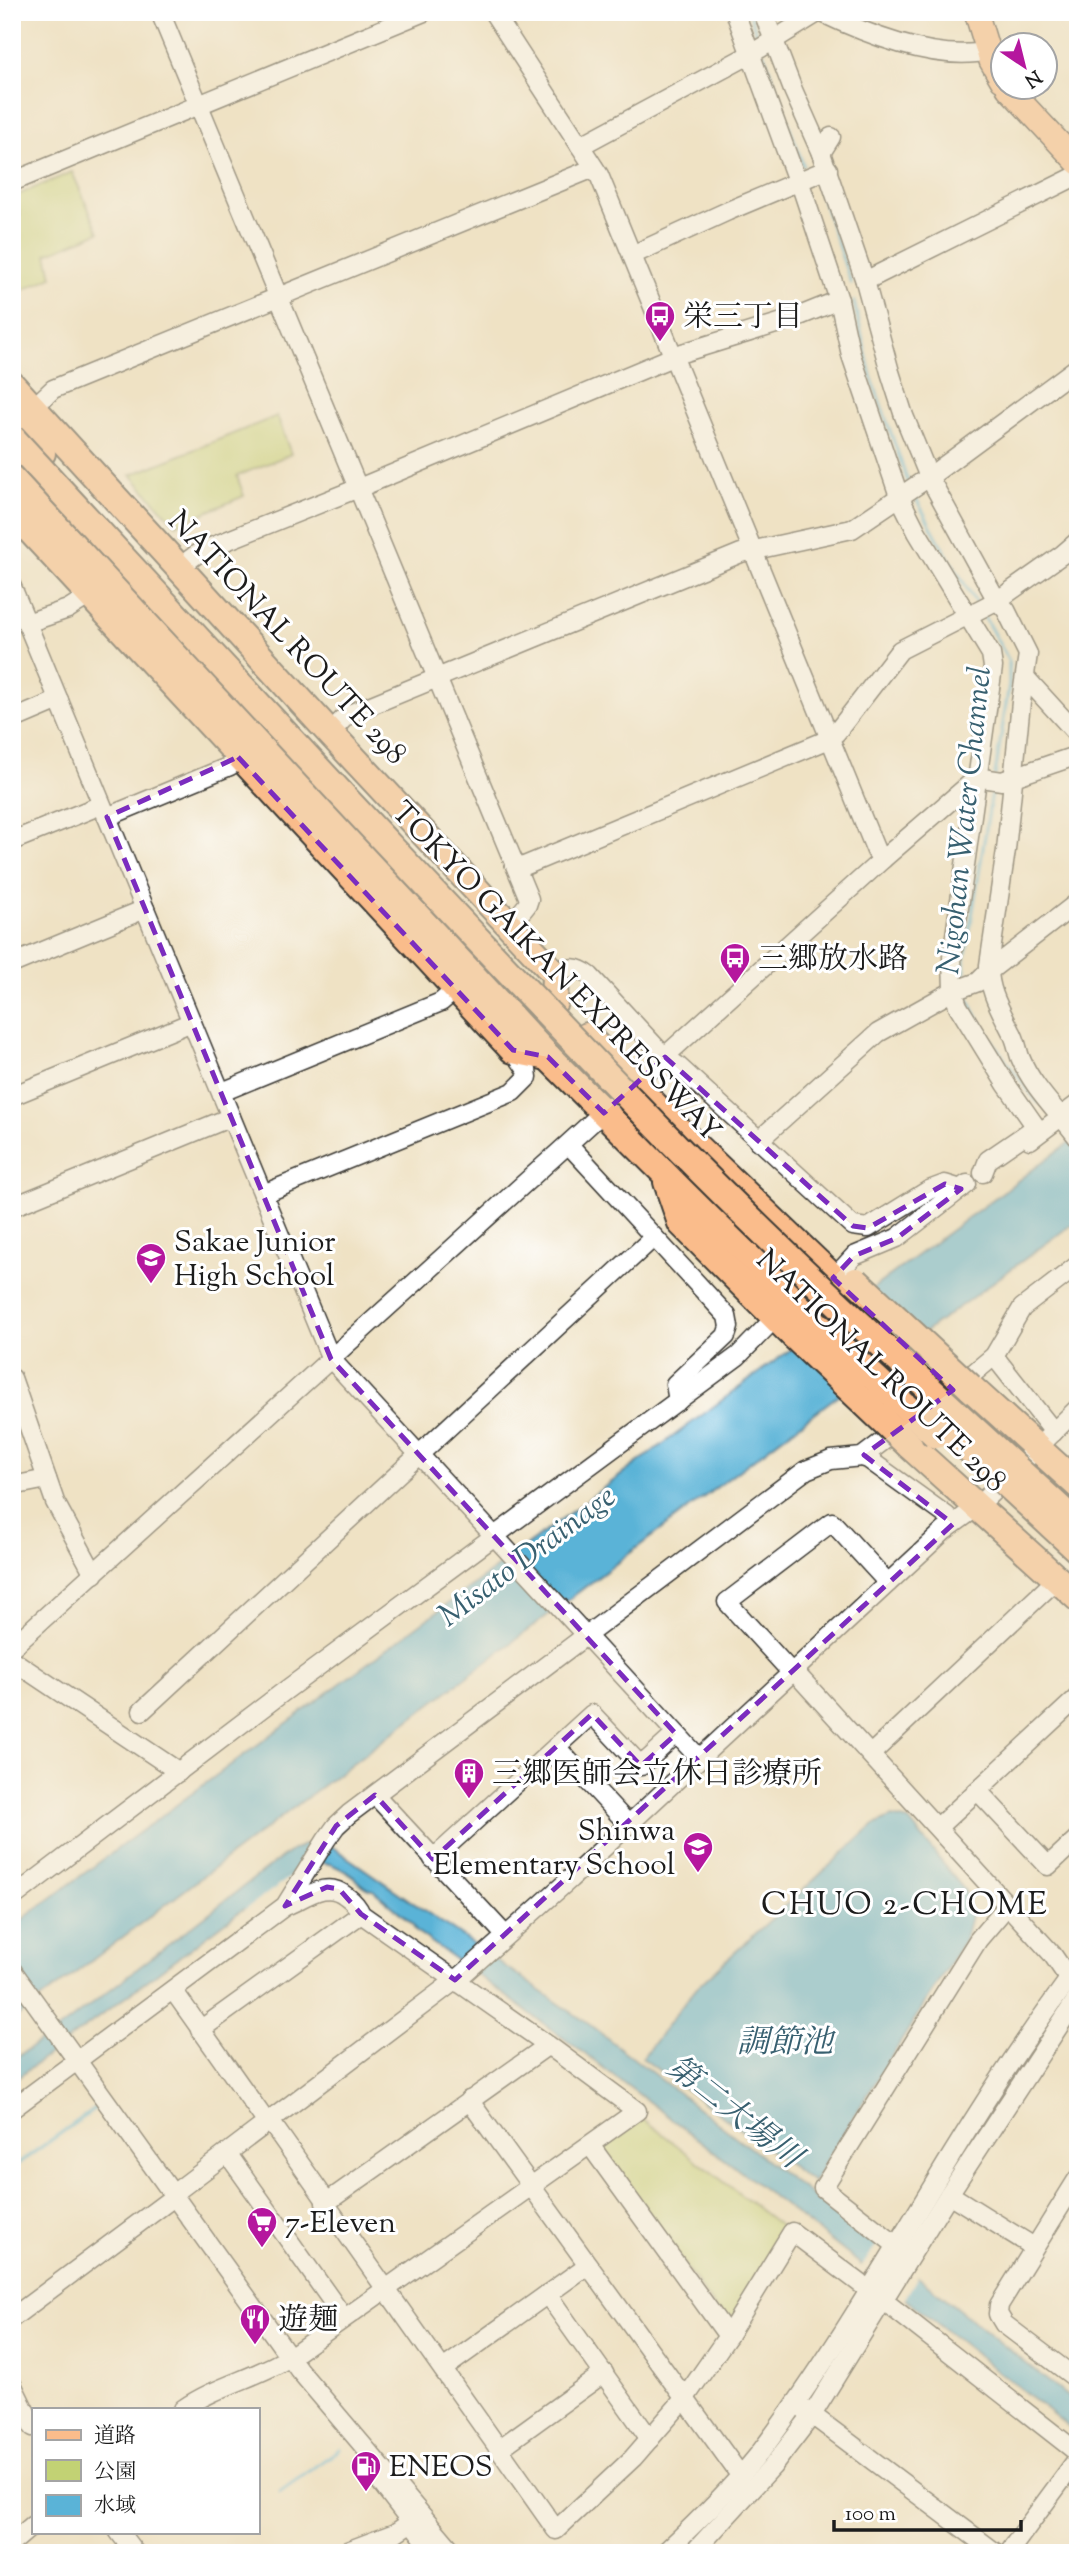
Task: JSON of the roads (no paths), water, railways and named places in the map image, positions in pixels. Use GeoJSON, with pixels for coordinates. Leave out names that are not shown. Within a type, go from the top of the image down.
{"type":"FeatureCollection","features":[{"type":"Feature","properties":{"kind":"highway","name":"NATIONAL ROUTE 298"},"geometry":{"type":"LineString","coordinates":[[12,385],[23,414],[452,896],[554,1002],[679,1129],[709,1140],[736,1161],[842,1275],[970,1387],[1046,1441],[1078,1485]]}},
{"type":"Feature","properties":{"kind":"highway","name":"NATIONAL ROUTE 298"},"geometry":{"type":"LineString","coordinates":[[23,414],[182,571],[555,974]]}},
{"type":"Feature","properties":{"kind":"highway","name":"TOKYO GAIKAN EXPRESSWAY"},"geometry":{"type":"LineString","coordinates":[[12,438],[448,908],[680,1149],[832,1297],[1078,1525]]}},
{"type":"Feature","properties":{"kind":"highway","name":"TOKYO GAIKAN EXPRESSWAY"},"geometry":{"type":"LineString","coordinates":[[12,464],[429,910],[662,1154],[824,1312],[1078,1550]]}},
{"type":"Feature","properties":{"kind":"highway","name":"NATIONAL ROUTE 298"},"geometry":{"type":"LineString","coordinates":[[12,479],[548,1057],[663,1173],[681,1223],[790,1318],[909,1445],[976,1507],[1067,1573],[1078,1598]]}},
{"type":"Feature","properties":{"kind":"highway"},"geometry":{"type":"LineString","coordinates":[[12,511],[513,1050],[548,1057]]}},
{"type":"Feature","properties":{"kind":"highway"},"geometry":{"type":"LineString","coordinates":[[554,1002],[555,974]]}},
{"type":"Feature","properties":{"kind":"highway"},"geometry":{"type":"LineString","coordinates":[[842,1275],[1078,1502]]}},
{"type":"Feature","properties":{"kind":"highway"},"geometry":{"type":"LineString","coordinates":[[790,1318],[1067,1573]]}},
{"type":"Feature","properties":{"kind":"main road"},"geometry":{"type":"LineString","coordinates":[[976,12],[988,51]]}},
{"type":"Feature","properties":{"kind":"main road"},"geometry":{"type":"LineString","coordinates":[[1021,102],[1078,163]]}},
{"type":"Feature","properties":{"kind":"street"},"geometry":{"type":"LineString","coordinates":[[160,12],[529,899],[510,926]]}},
{"type":"Feature","properties":{"kind":"street"},"geometry":{"type":"LineString","coordinates":[[12,182],[424,12]]}},
{"type":"Feature","properties":{"kind":"street"},"geometry":{"type":"LineString","coordinates":[[493,12],[594,168],[876,851],[883,859]]}},
{"type":"Feature","properties":{"kind":"street"},"geometry":{"type":"LineString","coordinates":[[735,12],[839,299],[851,355],[900,496],[923,543],[991,654],[993,667],[979,779],[952,957],[953,991],[958,1006],[1036,1127],[988,1160],[983,1173]]}},
{"type":"Feature","properties":{"kind":"street"},"geometry":{"type":"LineString","coordinates":[[763,12],[825,161],[866,284],[890,372],[929,477],[1006,610],[1028,654],[1007,779],[1006,850],[988,972],[991,991],[1014,1036],[1020,1057],[1070,1127]]}},
{"type":"Feature","properties":{"kind":"street"},"geometry":{"type":"LineString","coordinates":[[580,146],[751,54],[820,12],[843,23],[936,53],[970,54],[988,51]]}},
{"type":"Feature","properties":{"kind":"street"},"geometry":{"type":"LineString","coordinates":[[632,256],[798,181],[825,161],[831,137]]}},
{"type":"Feature","properties":{"kind":"street"},"geometry":{"type":"LineString","coordinates":[[23,414],[53,389],[594,168]]}},
{"type":"Feature","properties":{"kind":"street"},"geometry":{"type":"LineString","coordinates":[[182,571],[189,560],[201,551],[673,357],[792,319],[839,299],[1078,175]]}},
{"type":"Feature","properties":{"kind":"street"},"geometry":{"type":"LineString","coordinates":[[330,733],[347,715],[752,549],[852,529],[929,477],[1078,367]]}},
{"type":"Feature","properties":{"kind":"street"},"geometry":{"type":"LineString","coordinates":[[517,869],[830,737],[900,650],[998,600],[1078,541]]}},
{"type":"Feature","properties":{"kind":"street"},"geometry":{"type":"LineString","coordinates":[[27,623],[68,609],[90,595]]}},
{"type":"Feature","properties":{"kind":"street"},"geometry":{"type":"LineString","coordinates":[[14,599],[27,623],[331,1359],[699,1758]]}},
{"type":"Feature","properties":{"kind":"street"},"geometry":{"type":"LineString","coordinates":[[1025,677],[1078,735]]}},
{"type":"Feature","properties":{"kind":"street"},"geometry":{"type":"LineString","coordinates":[[12,720],[58,700]]}},
{"type":"Feature","properties":{"kind":"street"},"geometry":{"type":"LineString","coordinates":[[12,1647],[883,859],[979,779],[1007,779],[1078,754]]}},
{"type":"Feature","properties":{"kind":"street"},"geometry":{"type":"LineString","coordinates":[[12,841],[230,765],[238,757]]}},
{"type":"Feature","properties":{"kind":"street"},"geometry":{"type":"LineString","coordinates":[[758,1141],[868,1040],[953,991],[978,982],[1078,902]]}},
{"type":"Feature","properties":{"kind":"street"},"geometry":{"type":"LineString","coordinates":[[12,964],[145,909]]}},
{"type":"Feature","properties":{"kind":"street"},"geometry":{"type":"LineString","coordinates":[[555,974],[566,968],[581,969],[665,1057],[853,1226],[869,1228],[945,1184],[961,1189]]}},
{"type":"Feature","properties":{"kind":"street"},"geometry":{"type":"LineString","coordinates":[[222,1092],[441,1002],[456,989]]}},
{"type":"Feature","properties":{"kind":"street"},"geometry":{"type":"LineString","coordinates":[[12,1096],[192,1022]]}},
{"type":"Feature","properties":{"kind":"street"},"geometry":{"type":"LineString","coordinates":[[263,1194],[513,1092],[528,1077],[527,1070],[513,1050]]}},
{"type":"Feature","properties":{"kind":"street"},"geometry":{"type":"LineString","coordinates":[[842,1275],[854,1256],[897,1238],[983,1173],[1070,1127],[1078,1104]]}},
{"type":"Feature","properties":{"kind":"street"},"geometry":{"type":"LineString","coordinates":[[12,1207],[231,1117]]}},
{"type":"Feature","properties":{"kind":"street"},"geometry":{"type":"LineString","coordinates":[[569,1144],[727,1316],[729,1327],[726,1336],[675,1384],[678,1401]]}},
{"type":"Feature","properties":{"kind":"street"},"geometry":{"type":"LineString","coordinates":[[142,1711],[654,1237]]}},
{"type":"Feature","properties":{"kind":"street"},"geometry":{"type":"LineString","coordinates":[[862,1457],[981,1370],[994,1356],[1022,1308],[1078,1265]]}},
{"type":"Feature","properties":{"kind":"street"},"geometry":{"type":"LineString","coordinates":[[12,1898],[178,1772],[500,1542],[678,1401],[790,1318]]}},
{"type":"Feature","properties":{"kind":"street"},"geometry":{"type":"LineString","coordinates":[[994,1356],[1046,1441]]}},
{"type":"Feature","properties":{"kind":"street"},"geometry":{"type":"LineString","coordinates":[[12,1378],[55,1503],[94,1574]]}},
{"type":"Feature","properties":{"kind":"street"},"geometry":{"type":"LineString","coordinates":[[12,2318],[458,1978],[887,1583],[976,1507],[1078,1408]]}},
{"type":"Feature","properties":{"kind":"street"},"geometry":{"type":"LineString","coordinates":[[285,1906],[326,1840],[352,1822],[375,1796],[582,1631],[806,1470],[831,1460],[862,1457],[869,1459],[935,1507],[953,1524]]}},
{"type":"Feature","properties":{"kind":"street"},"geometry":{"type":"LineString","coordinates":[[12,1486],[47,1479]]}},
{"type":"Feature","properties":{"kind":"street"},"geometry":{"type":"LineString","coordinates":[[694,2553],[765,2476],[813,2415],[953,2153],[1076,1975],[1052,1954],[1007,1906],[871,1754],[727,1602],[832,1522],[887,1583]]}},
{"type":"Feature","properties":{"kind":"street"},"geometry":{"type":"LineString","coordinates":[[871,1754],[1067,1573]]}},
{"type":"Feature","properties":{"kind":"street"},"geometry":{"type":"LineString","coordinates":[[12,1660],[178,1772]]}},
{"type":"Feature","properties":{"kind":"street"},"geometry":{"type":"LineString","coordinates":[[938,1827],[1078,1697]]}},
{"type":"Feature","properties":{"kind":"street"},"geometry":{"type":"LineString","coordinates":[[433,1859],[592,1714],[641,1766],[676,1734]]}},
{"type":"Feature","properties":{"kind":"street"},"geometry":{"type":"LineString","coordinates":[[556,1747],[628,1824]]}},
{"type":"Feature","properties":{"kind":"street"},"geometry":{"type":"LineString","coordinates":[[978,1791],[1048,1866],[1078,1838]]}},
{"type":"Feature","properties":{"kind":"street"},"geometry":{"type":"LineString","coordinates":[[375,1796],[505,1935]]}},
{"type":"Feature","properties":{"kind":"street"},"geometry":{"type":"LineString","coordinates":[[12,2109],[76,2058],[285,1906],[327,1887],[339,1889],[361,1913],[458,1978],[638,2111],[290,2357],[273,2367],[201,2397],[184,2408]]}},
{"type":"Feature","properties":{"kind":"street"},"geometry":{"type":"LineString","coordinates":[[899,2253],[822,2188],[978,1940],[1007,1906]]}},
{"type":"Feature","properties":{"kind":"street"},"geometry":{"type":"LineString","coordinates":[[200,2030],[361,1913]]}},
{"type":"Feature","properties":{"kind":"street"},"geometry":{"type":"LineString","coordinates":[[12,1969],[313,2388],[332,2420],[417,2518],[454,2553]]}},
{"type":"Feature","properties":{"kind":"street"},"geometry":{"type":"LineString","coordinates":[[173,1990],[327,2202],[325,2203],[556,2530],[610,2480],[685,2398],[728,2336],[792,2232],[878,2293],[1078,2453]]}},
{"type":"Feature","properties":{"kind":"street"},"geometry":{"type":"LineString","coordinates":[[899,2253],[950,2194],[1078,1997]]}},
{"type":"Feature","properties":{"kind":"street"},"geometry":{"type":"LineString","coordinates":[[327,2202],[547,2046]]}},
{"type":"Feature","properties":{"kind":"street"},"geometry":{"type":"LineString","coordinates":[[469,2101],[740,2475]]}},
{"type":"Feature","properties":{"kind":"street"},"geometry":{"type":"LineString","coordinates":[[590,2145],[728,2336]]}},
{"type":"Feature","properties":{"kind":"street"},"geometry":{"type":"LineString","coordinates":[[228,2153],[344,2318]]}},
{"type":"Feature","properties":{"kind":"street"},"geometry":{"type":"LineString","coordinates":[[1078,2178],[999,2305],[998,2314],[1004,2324],[1078,2380]]}},
{"type":"Feature","properties":{"kind":"street"},"geometry":{"type":"LineString","coordinates":[[950,2194],[1034,2248]]}},
{"type":"Feature","properties":{"kind":"street"},"geometry":{"type":"LineString","coordinates":[[443,2369],[588,2265]]}},
{"type":"Feature","properties":{"kind":"street"},"geometry":{"type":"LineString","coordinates":[[663,2553],[758,2455],[878,2293]]}},
{"type":"Feature","properties":{"kind":"street"},"geometry":{"type":"LineString","coordinates":[[547,2294],[650,2439]]}},
{"type":"Feature","properties":{"kind":"street"},"geometry":{"type":"LineString","coordinates":[[499,2449],[604,2373]]}},
{"type":"Feature","properties":{"kind":"street"},"geometry":{"type":"LineString","coordinates":[[12,2384],[32,2425]]}},
{"type":"Feature","properties":{"kind":"street"},"geometry":{"type":"LineString","coordinates":[[795,2402],[996,2553]]}},
{"type":"Feature","properties":{"kind":"street"},"geometry":{"type":"LineString","coordinates":[[1008,2553],[1078,2458]]}},
{"type":"Feature","properties":{"kind":"street"},"geometry":{"type":"LineString","coordinates":[[342,2553],[395,2533],[417,2518]]}},
{"type":"Feature","properties":{"kind":"street"},"geometry":{"type":"LineString","coordinates":[[417,2518],[435,2553]]}},
{"type":"Feature","properties":{"kind":"street"},"geometry":{"type":"LineString","coordinates":[[12,2543],[32,2526]]}},
{"type":"Feature","properties":{"kind":"street"},"geometry":{"type":"LineString","coordinates":[[121,2534],[135,2553]]}},
{"type":"Feature","properties":{"kind":"water","name":"Misato Drainage"},"geometry":{"type":"Polygon","coordinates":[[[1078,1136],[1078,1220],[828,1403],[12,2021],[12,1927],[1078,1136]]]}},
{"type":"Feature","properties":{"kind":"water","name":"調節池"},"geometry":{"type":"Polygon","coordinates":[[[892,1817],[909,1821],[965,1891],[971,1916],[965,1939],[813,2182],[642,2058],[696,1988],[874,1825],[892,1817]]]}},
{"type":"Feature","properties":{"kind":"water"},"geometry":{"type":"Polygon","coordinates":[[[312,1842],[328,1844],[590,2025],[927,2284],[1078,2405],[1078,2434],[667,2116],[416,1931],[412,1923],[373,1890],[330,1864],[303,1864],[12,2082],[12,2060],[63,2026],[270,1866],[294,1849],[312,1842]]]}},
{"type":"Feature","properties":{"kind":"waterway","name":"Nigohan Water Channel"},"geometry":{"type":"LineString","coordinates":[[749,12],[759,41]]}},
{"type":"Feature","properties":{"kind":"waterway","name":"Nigohan Water Channel"},"geometry":{"type":"LineString","coordinates":[[764,54],[803,165]]}},
{"type":"Feature","properties":{"kind":"waterway","name":"Nigohan Water Channel"},"geometry":{"type":"LineString","coordinates":[[817,184],[851,283]]}},
{"type":"Feature","properties":{"kind":"waterway","name":"Nigohan Water Channel"},"geometry":{"type":"LineString","coordinates":[[854,302],[871,376],[909,485]]}},
{"type":"Feature","properties":{"kind":"waterway","name":"Nigohan Water Channel"},"geometry":{"type":"LineString","coordinates":[[914,495],[976,603]]}},
{"type":"Feature","properties":{"kind":"waterway","name":"Nigohan Water Channel"},"geometry":{"type":"LineString","coordinates":[[982,613],[1009,661],[1009,685],[995,775]]}},
{"type":"Feature","properties":{"kind":"waterway","name":"Nigohan Water Channel"},"geometry":{"type":"LineString","coordinates":[[966,979],[964,965],[993,786]]}},
{"type":"Feature","properties":{"kind":"waterway","name":"Nigohan Water Channel"},"geometry":{"type":"LineString","coordinates":[[967,991],[986,1031],[1038,1103]]}},
{"type":"Feature","properties":{"kind":"waterway"},"geometry":{"type":"LineString","coordinates":[[245,1907],[299,1869]]}},
{"type":"Feature","properties":{"kind":"waterway"},"geometry":{"type":"LineString","coordinates":[[12,2168],[96,2108]]}},
{"type":"Feature","properties":{"kind":"waterway"},"geometry":{"type":"LineString","coordinates":[[280,2492],[340,2449]]}},
{"type":"Feature","properties":{"kind":"place","name":"栄三丁目"},"geometry":{"type":"Point","coordinates":[660,343]}},
{"type":"Feature","properties":{"kind":"place","name":"三郷放水路"},"geometry":{"type":"Point","coordinates":[735,985]}},
{"type":"Feature","properties":{"kind":"place","name":"Sakae Junior High School"},"geometry":{"type":"Point","coordinates":[151,1285]}},
{"type":"Feature","properties":{"kind":"place","name":"三郷医師会立休日診療所"},"geometry":{"type":"Point","coordinates":[469,1800]}},
{"type":"Feature","properties":{"kind":"place","name":"Shinwa Elementary School"},"geometry":{"type":"Point","coordinates":[698,1874]}},
{"type":"Feature","properties":{"kind":"place","name":"7-Eleven"},"geometry":{"type":"Point","coordinates":[262,2249]}},
{"type":"Feature","properties":{"kind":"place","name":"遊麺"},"geometry":{"type":"Point","coordinates":[255,2346]}},
{"type":"Feature","properties":{"kind":"place","name":"ENEOS"},"geometry":{"type":"Point","coordinates":[366,2493]}},
{"type":"Feature","properties":{"kind":"district","name":"CHUO 2-CHOME"},"geometry":{"type":"Point","coordinates":[905,1903]}},
{"type":"Feature","properties":{"kind":"water label","name":"第二大場川"},"geometry":{"type":"Point","coordinates":[735,2111]}}]}
